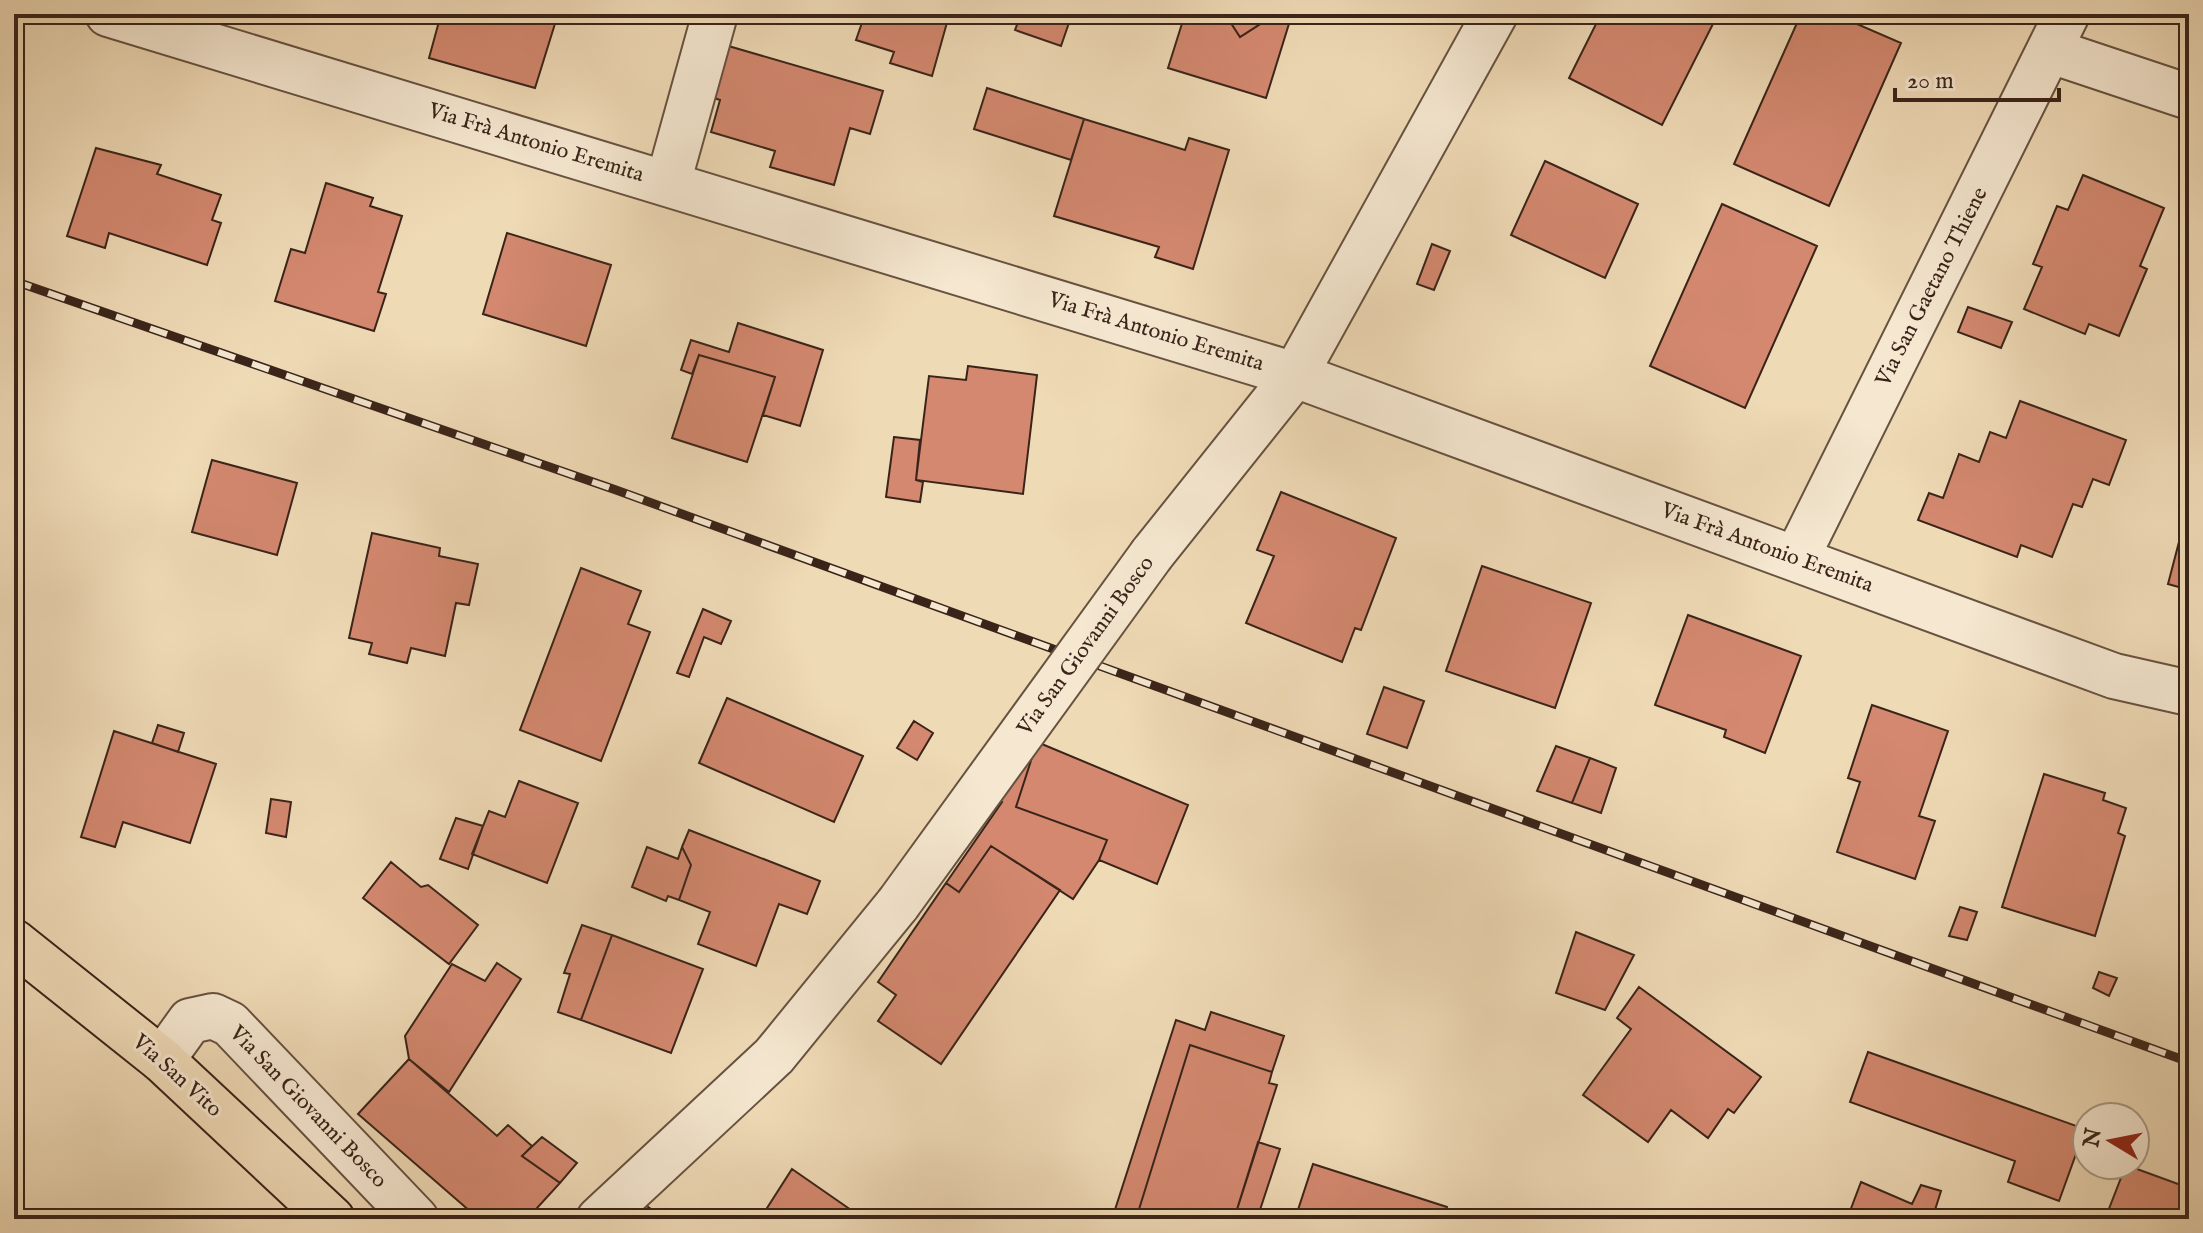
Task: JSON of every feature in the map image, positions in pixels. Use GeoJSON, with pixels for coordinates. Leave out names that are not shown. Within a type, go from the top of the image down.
{"type":"FeatureCollection","features":[{"type":"Feature","properties":{"kind":"main road","name":"Via San Vito"},"geometry":{"type":"LineString","coordinates":[[14,942],[162,1060],[332,1219]]}},
{"type":"Feature","properties":{"kind":"street"},"geometry":{"type":"LineString","coordinates":[[668,183],[715,14]]}},
{"type":"Feature","properties":{"kind":"street","name":"Via San Giovanni Bosco"},"geometry":{"type":"LineString","coordinates":[[599,1219],[774,1056],[898,904],[1152,554],[1295,375],[1495,14]]}},
{"type":"Feature","properties":{"kind":"street","name":"Via Frà Antonio Eremita"},"geometry":{"type":"LineString","coordinates":[[121,16],[1295,375],[2114,676],[2189,693]]}},
{"type":"Feature","properties":{"kind":"street"},"geometry":{"type":"LineString","coordinates":[[2059,33],[2189,97]]}},
{"type":"Feature","properties":{"kind":"street","name":"Via San Gaetano Thiene"},"geometry":{"type":"LineString","coordinates":[[1796,559],[2059,33]]}},
{"type":"Feature","properties":{"kind":"street","name":"Via San Giovanni Bosco"},"geometry":{"type":"LineString","coordinates":[[162,1060],[190,1021],[213,1016],[230,1024],[416,1219]]}},
{"type":"Feature","properties":{"kind":"building"},"geometry":{"type":"Polygon","coordinates":[[[441,14],[558,14],[535,88],[429,58],[441,14]]]}},
{"type":"Feature","properties":{"kind":"building"},"geometry":{"type":"Polygon","coordinates":[[[865,14],[931,14],[948,19],[932,76],[890,63],[894,52],[856,40],[865,14]]]}},
{"type":"Feature","properties":{"kind":"building"},"geometry":{"type":"Polygon","coordinates":[[[1021,14],[1072,14],[1061,46],[1015,30],[1021,14]]]}},
{"type":"Feature","properties":{"kind":"building"},"geometry":{"type":"Polygon","coordinates":[[[1185,14],[1225,14],[1240,37],[1276,14],[1292,14],[1266,98],[1168,68],[1185,14]]]}},
{"type":"Feature","properties":{"kind":"building"},"geometry":{"type":"Polygon","coordinates":[[[1225,14],[1276,14],[1240,37],[1225,14]]]}},
{"type":"Feature","properties":{"kind":"building"},"geometry":{"type":"Polygon","coordinates":[[[1601,14],[1718,14],[1662,125],[1569,78],[1601,14]]]}},
{"type":"Feature","properties":{"kind":"building"},"geometry":{"type":"Polygon","coordinates":[[[1801,14],[1834,14],[1901,43],[1829,206],[1734,164],[1801,14]]]}},
{"type":"Feature","properties":{"kind":"building"},"geometry":{"type":"Polygon","coordinates":[[[2168,14],[2189,14],[2189,21],[2168,14]]]}},
{"type":"Feature","properties":{"kind":"building"},"geometry":{"type":"Polygon","coordinates":[[[725,45],[883,91],[870,134],[850,128],[834,185],[770,167],[775,151],[711,132],[720,100],[711,97],[725,45]]]}},
{"type":"Feature","properties":{"kind":"building"},"geometry":{"type":"Polygon","coordinates":[[[987,88],[1084,119],[1071,160],[974,129],[987,88]]]}},
{"type":"Feature","properties":{"kind":"building"},"geometry":{"type":"Polygon","coordinates":[[[1084,119],[1185,150],[1189,138],[1229,150],[1193,269],[1155,257],[1159,247],[1054,216],[1084,119]]]}},
{"type":"Feature","properties":{"kind":"building"},"geometry":{"type":"Polygon","coordinates":[[[96,148],[161,165],[157,174],[221,195],[212,220],[221,223],[207,265],[109,233],[105,248],[67,236],[96,148]]]}},
{"type":"Feature","properties":{"kind":"building"},"geometry":{"type":"Polygon","coordinates":[[[1545,161],[1638,204],[1605,278],[1511,235],[1545,161]]]}},
{"type":"Feature","properties":{"kind":"building"},"geometry":{"type":"Polygon","coordinates":[[[2083,175],[2164,208],[2140,266],[2147,269],[2119,336],[2089,324],[2085,334],[2024,309],[2042,267],[2033,264],[2057,206],[2068,210],[2083,175]]]}},
{"type":"Feature","properties":{"kind":"building"},"geometry":{"type":"Polygon","coordinates":[[[326,183],[373,198],[370,206],[402,216],[378,292],[386,294],[374,331],[275,301],[291,249],[305,253],[326,183]]]}},
{"type":"Feature","properties":{"kind":"building"},"geometry":{"type":"Polygon","coordinates":[[[1722,204],[1817,246],[1745,408],[1650,366],[1722,204]]]}},
{"type":"Feature","properties":{"kind":"building"},"geometry":{"type":"Polygon","coordinates":[[[507,233],[611,265],[586,346],[483,314],[507,233]]]}},
{"type":"Feature","properties":{"kind":"building"},"geometry":{"type":"Polygon","coordinates":[[[1432,244],[1450,251],[1434,290],[1417,284],[1432,244]]]}},
{"type":"Feature","properties":{"kind":"building"},"geometry":{"type":"Polygon","coordinates":[[[1968,307],[2012,322],[2001,348],[1958,332],[1968,307]]]}},
{"type":"Feature","properties":{"kind":"building"},"geometry":{"type":"Polygon","coordinates":[[[738,323],[823,350],[800,426],[763,415],[775,377],[699,355],[692,374],[681,370],[691,340],[729,352],[738,323]]]}},
{"type":"Feature","properties":{"kind":"building"},"geometry":{"type":"Polygon","coordinates":[[[699,355],[775,377],[747,462],[672,438],[699,355]]]}},
{"type":"Feature","properties":{"kind":"building"},"geometry":{"type":"Polygon","coordinates":[[[968,366],[1037,375],[1023,494],[916,480],[929,376],[966,380],[968,366]]]}},
{"type":"Feature","properties":{"kind":"building"},"geometry":{"type":"Polygon","coordinates":[[[2020,401],[2126,440],[2109,485],[2093,479],[2082,507],[2073,504],[2052,557],[2021,545],[2017,557],[1918,520],[1929,493],[1943,498],[1959,454],[1979,462],[1990,432],[2006,438],[2020,401]]]}},
{"type":"Feature","properties":{"kind":"building"},"geometry":{"type":"Polygon","coordinates":[[[894,437],[920,440],[916,480],[923,482],[920,502],[886,497],[894,437]]]}},
{"type":"Feature","properties":{"kind":"building"},"geometry":{"type":"Polygon","coordinates":[[[212,460],[297,483],[277,555],[192,532],[212,460]]]}},
{"type":"Feature","properties":{"kind":"building"},"geometry":{"type":"Polygon","coordinates":[[[1281,492],[1396,538],[1361,630],[1355,628],[1342,662],[1246,623],[1274,556],[1257,550],[1281,492]]]}},
{"type":"Feature","properties":{"kind":"building"},"geometry":{"type":"Polygon","coordinates":[[[372,533],[440,548],[439,556],[478,564],[469,605],[456,603],[445,656],[411,648],[407,663],[369,654],[372,643],[349,638],[372,533]]]}},
{"type":"Feature","properties":{"kind":"building"},"geometry":{"type":"Polygon","coordinates":[[[2179,542],[2189,544],[2189,590],[2168,584],[2179,542]]]}},
{"type":"Feature","properties":{"kind":"building"},"geometry":{"type":"Polygon","coordinates":[[[1482,566],[1591,603],[1555,708],[1446,671],[1482,566]]]}},
{"type":"Feature","properties":{"kind":"building"},"geometry":{"type":"Polygon","coordinates":[[[581,568],[641,591],[628,624],[650,632],[601,761],[520,730],[581,568]]]}},
{"type":"Feature","properties":{"kind":"building"},"geometry":{"type":"Polygon","coordinates":[[[703,609],[731,621],[721,644],[704,637],[689,677],[677,673],[703,609]]]}},
{"type":"Feature","properties":{"kind":"building"},"geometry":{"type":"Polygon","coordinates":[[[1688,615],[1801,656],[1765,753],[1724,737],[1726,730],[1655,705],[1688,615]]]}},
{"type":"Feature","properties":{"kind":"building"},"geometry":{"type":"Polygon","coordinates":[[[1384,687],[1424,701],[1407,748],[1367,734],[1384,687]]]}},
{"type":"Feature","properties":{"kind":"building"},"geometry":{"type":"Polygon","coordinates":[[[727,698],[863,756],[834,822],[699,763],[727,698]]]}},
{"type":"Feature","properties":{"kind":"building"},"geometry":{"type":"Polygon","coordinates":[[[1872,705],[1948,731],[1919,816],[1935,821],[1915,879],[1837,852],[1860,782],[1848,778],[1872,705]]]}},
{"type":"Feature","properties":{"kind":"building"},"geometry":{"type":"Polygon","coordinates":[[[914,721],[933,733],[917,760],[897,748],[914,721]]]}},
{"type":"Feature","properties":{"kind":"building"},"geometry":{"type":"Polygon","coordinates":[[[158,725],[184,733],[178,752],[152,743],[158,725]]]}},
{"type":"Feature","properties":{"kind":"building"},"geometry":{"type":"Polygon","coordinates":[[[114,731],[216,764],[190,843],[123,822],[115,847],[81,837],[114,731]]]}},
{"type":"Feature","properties":{"kind":"building"},"geometry":{"type":"Polygon","coordinates":[[[1037,742],[1016,807],[1107,840],[1099,860],[1073,899],[991,846],[959,892],[946,883],[1002,802],[988,793],[1037,742]]]}},
{"type":"Feature","properties":{"kind":"building"},"geometry":{"type":"Polygon","coordinates":[[[1037,742],[1188,805],[1157,884],[1099,860],[1107,840],[1016,807],[1037,742]]]}},
{"type":"Feature","properties":{"kind":"building"},"geometry":{"type":"Polygon","coordinates":[[[1556,746],[1590,758],[1572,803],[1537,791],[1556,746]]]}},
{"type":"Feature","properties":{"kind":"building"},"geometry":{"type":"Polygon","coordinates":[[[1590,758],[1616,768],[1601,813],[1572,803],[1590,758]]]}},
{"type":"Feature","properties":{"kind":"building"},"geometry":{"type":"Polygon","coordinates":[[[2044,774],[2105,793],[2103,800],[2126,808],[2118,833],[2125,836],[2095,936],[2002,907],[2044,774]]]}},
{"type":"Feature","properties":{"kind":"building"},"geometry":{"type":"Polygon","coordinates":[[[519,781],[578,803],[547,883],[472,854],[489,811],[505,817],[519,781]]]}},
{"type":"Feature","properties":{"kind":"building"},"geometry":{"type":"Polygon","coordinates":[[[271,799],[291,802],[286,837],[266,833],[271,799]]]}},
{"type":"Feature","properties":{"kind":"building"},"geometry":{"type":"Polygon","coordinates":[[[456,818],[483,826],[468,869],[440,859],[456,818]]]}},
{"type":"Feature","properties":{"kind":"building"},"geometry":{"type":"Polygon","coordinates":[[[689,830],[820,881],[807,914],[779,904],[756,966],[698,944],[710,912],[679,900],[691,865],[682,847],[689,830]]]}},
{"type":"Feature","properties":{"kind":"building"},"geometry":{"type":"Polygon","coordinates":[[[991,846],[1060,890],[941,1064],[878,1021],[896,995],[878,982],[946,883],[959,892],[991,846]]]}},
{"type":"Feature","properties":{"kind":"building"},"geometry":{"type":"Polygon","coordinates":[[[647,847],[678,859],[682,847],[691,865],[679,900],[668,896],[666,901],[632,887],[647,847]]]}},
{"type":"Feature","properties":{"kind":"building"},"geometry":{"type":"Polygon","coordinates":[[[391,862],[421,887],[428,885],[478,925],[449,964],[363,898],[391,862]]]}},
{"type":"Feature","properties":{"kind":"building"},"geometry":{"type":"Polygon","coordinates":[[[1960,907],[1977,912],[1967,940],[1949,936],[1960,907]]]}},
{"type":"Feature","properties":{"kind":"building"},"geometry":{"type":"Polygon","coordinates":[[[582,925],[612,935],[581,1020],[558,1012],[570,974],[564,973],[582,925]]]}},
{"type":"Feature","properties":{"kind":"building"},"geometry":{"type":"Polygon","coordinates":[[[1576,932],[1634,955],[1605,1010],[1556,993],[1576,932]]]}},
{"type":"Feature","properties":{"kind":"building"},"geometry":{"type":"Polygon","coordinates":[[[612,935],[703,969],[671,1053],[581,1020],[612,935]]]}},
{"type":"Feature","properties":{"kind":"building"},"geometry":{"type":"Polygon","coordinates":[[[497,963],[521,979],[449,1092],[409,1059],[405,1036],[452,964],[485,981],[497,963]]]}},
{"type":"Feature","properties":{"kind":"building"},"geometry":{"type":"Polygon","coordinates":[[[2099,972],[2117,978],[2109,996],[2093,988],[2099,972]]]}},
{"type":"Feature","properties":{"kind":"building"},"geometry":{"type":"Polygon","coordinates":[[[1639,987],[1761,1077],[1734,1113],[1728,1109],[1708,1138],[1671,1110],[1648,1142],[1583,1095],[1631,1029],[1617,1018],[1639,987]]]}},
{"type":"Feature","properties":{"kind":"building"},"geometry":{"type":"Polygon","coordinates":[[[1211,1012],[1284,1036],[1272,1072],[1190,1045],[1136,1219],[1112,1219],[1176,1020],[1205,1030],[1211,1012]]]}},
{"type":"Feature","properties":{"kind":"building"},"geometry":{"type":"Polygon","coordinates":[[[1190,1045],[1272,1072],[1269,1083],[1277,1085],[1234,1219],[1136,1219],[1190,1045]]]}},
{"type":"Feature","properties":{"kind":"building"},"geometry":{"type":"Polygon","coordinates":[[[1868,1052],[2071,1124],[2071,1168],[2059,1201],[2008,1182],[2015,1161],[1850,1102],[1868,1052]]]}},
{"type":"Feature","properties":{"kind":"building"},"geometry":{"type":"Polygon","coordinates":[[[409,1059],[497,1136],[508,1125],[532,1146],[522,1156],[560,1183],[527,1219],[479,1219],[358,1114],[409,1059]]]}},
{"type":"Feature","properties":{"kind":"building"},"geometry":{"type":"Polygon","coordinates":[[[542,1137],[577,1163],[560,1183],[522,1156],[542,1137]]]}},
{"type":"Feature","properties":{"kind":"building"},"geometry":{"type":"Polygon","coordinates":[[[1258,1142],[1280,1149],[1257,1219],[1234,1219],[1258,1142]]]}},
{"type":"Feature","properties":{"kind":"building"},"geometry":{"type":"Polygon","coordinates":[[[1313,1164],[1447,1207],[1443,1219],[1295,1219],[1313,1164]]]}},
{"type":"Feature","properties":{"kind":"building"},"geometry":{"type":"Polygon","coordinates":[[[792,1169],[864,1219],[760,1219],[792,1169]]]}},
{"type":"Feature","properties":{"kind":"building"},"geometry":{"type":"Polygon","coordinates":[[[2151,1174],[2189,1188],[2189,1219],[2105,1219],[2120,1181],[2151,1181],[2151,1174]]]}},
{"type":"Feature","properties":{"kind":"building"},"geometry":{"type":"Polygon","coordinates":[[[1861,1182],[1912,1204],[1921,1185],[1941,1191],[1935,1210],[1940,1211],[1936,1219],[1847,1219],[1861,1182]]]}},
{"type":"Feature","properties":{"kind":"building"},"geometry":{"type":"Polygon","coordinates":[[[644,1204],[665,1219],[630,1219],[644,1204]]]}},
{"type":"Feature","properties":{"kind":"railway"},"geometry":{"type":"LineString","coordinates":[[14,281],[616,490],[2189,1062]]}}]}
